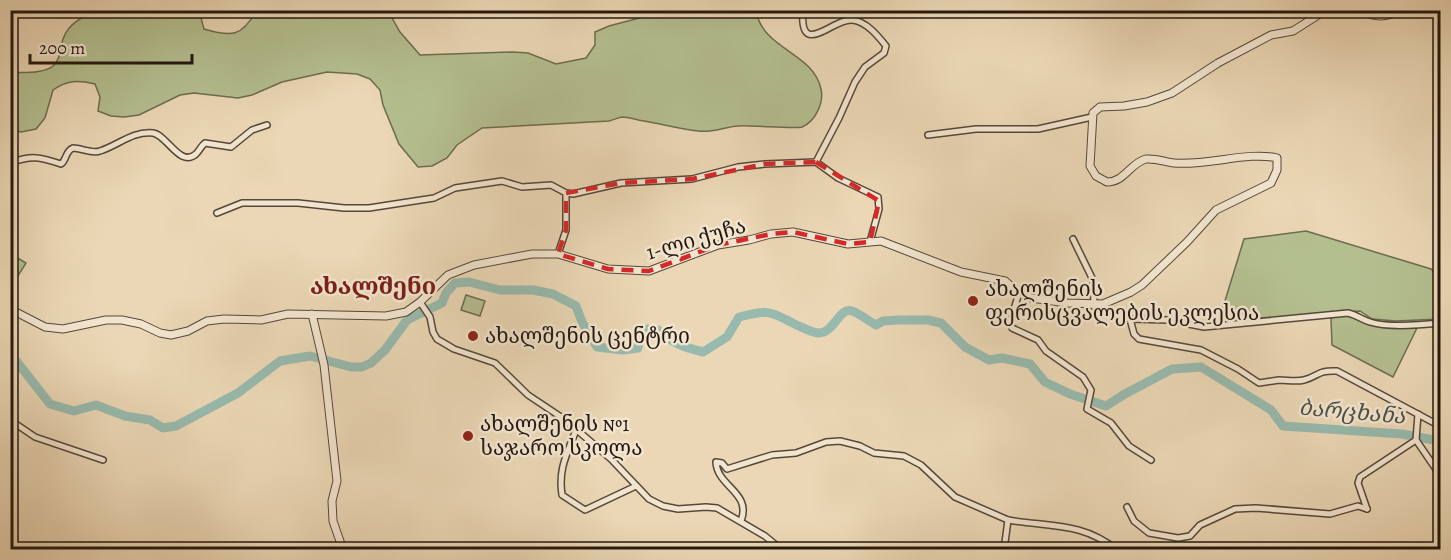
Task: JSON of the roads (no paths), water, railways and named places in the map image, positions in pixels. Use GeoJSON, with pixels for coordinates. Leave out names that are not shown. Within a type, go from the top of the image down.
{"type":"FeatureCollection","features":[{"type":"Feature","properties":{"kind":"street"},"geometry":{"type":"LineString","coordinates":[[549,14],[567,14],[579,10]]}},
{"type":"Feature","properties":{"kind":"street"},"geometry":{"type":"LineString","coordinates":[[803,10],[802,24],[808,34],[822,33],[841,22],[855,20],[876,35],[886,46],[884,53],[865,67],[855,82],[840,118],[816,162]]}},
{"type":"Feature","properties":{"kind":"street"},"geometry":{"type":"LineString","coordinates":[[928,135],[976,129],[1038,129],[1092,117],[1100,107],[1147,102],[1172,93],[1209,67],[1271,35],[1293,31],[1326,10]]}},
{"type":"Feature","properties":{"kind":"street"},"geometry":{"type":"LineString","coordinates":[[1360,10],[1377,18],[1392,15],[1401,10]]}},
{"type":"Feature","properties":{"kind":"street","name":"1-ლი ქუჩა"},"geometry":{"type":"LineString","coordinates":[[10,309],[45,327],[63,329],[106,320],[122,320],[171,335],[188,331],[207,321],[224,319],[261,320],[288,314],[386,316],[406,312],[421,304],[448,275],[474,265],[532,254],[558,254],[608,269],[650,272],[718,245],[793,232],[848,244],[881,241],[961,272],[1005,281],[1020,293],[1031,298],[1092,304],[1115,300],[1142,285],[1187,242],[1216,210],[1271,183],[1275,177],[1277,158],[1270,156],[1205,163],[1150,159],[1135,164],[1118,180],[1107,182],[1096,176],[1090,165],[1092,117]]}},
{"type":"Feature","properties":{"kind":"street"},"geometry":{"type":"LineString","coordinates":[[10,163],[30,157],[40,157],[61,164],[68,151],[73,148],[97,152],[127,137],[150,133],[160,135],[180,155],[190,156],[194,155],[205,143],[231,147],[252,130],[267,125]]}},
{"type":"Feature","properties":{"kind":"street"},"geometry":{"type":"LineString","coordinates":[[217,213],[242,203],[256,202],[369,208],[434,198],[455,188],[502,181],[522,187],[551,185],[566,193],[584,193],[621,183],[692,179],[765,164],[816,162],[838,178],[878,197],[879,209],[870,242]]}},
{"type":"Feature","properties":{"kind":"street"},"geometry":{"type":"LineString","coordinates":[[558,254],[566,230],[566,193]]}},
{"type":"Feature","properties":{"kind":"street"},"geometry":{"type":"LineString","coordinates":[[1073,239],[1094,280],[1092,304],[1098,311],[1118,314],[1130,319],[1168,320],[1204,327],[1348,314],[1360,316],[1372,323],[1440,323]]}},
{"type":"Feature","properties":{"kind":"street"},"geometry":{"type":"LineString","coordinates":[[1020,293],[1010,322],[1012,328],[1038,340],[1046,351],[1083,377],[1091,390],[1088,409],[1111,423],[1128,446],[1151,460]]}},
{"type":"Feature","properties":{"kind":"street"},"geometry":{"type":"LineString","coordinates":[[421,304],[428,313],[438,339],[450,347],[495,363],[528,395],[611,459],[649,499],[663,506],[678,509],[717,508],[741,521],[782,549]]}},
{"type":"Feature","properties":{"kind":"street"},"geometry":{"type":"LineString","coordinates":[[312,314],[324,364],[337,481],[332,501],[333,521],[343,549]]}},
{"type":"Feature","properties":{"kind":"street"},"geometry":{"type":"LineString","coordinates":[[1130,319],[1134,334],[1139,339],[1202,350],[1259,383],[1307,380],[1316,373],[1327,370],[1337,371],[1440,426]]}},
{"type":"Feature","properties":{"kind":"street"},"geometry":{"type":"LineString","coordinates":[[1418,414],[1416,440],[1440,475]]}},
{"type":"Feature","properties":{"kind":"street"},"geometry":{"type":"LineString","coordinates":[[10,420],[35,437],[103,460]]}},
{"type":"Feature","properties":{"kind":"street"},"geometry":{"type":"LineString","coordinates":[[576,430],[561,469],[562,495],[585,510],[636,486]]}},
{"type":"Feature","properties":{"kind":"street"},"geometry":{"type":"LineString","coordinates":[[1127,507],[1134,521],[1149,533],[1178,538],[1190,536],[1200,525],[1235,509],[1256,508],[1330,514],[1358,506],[1366,509],[1358,483],[1360,477],[1416,440]]}},
{"type":"Feature","properties":{"kind":"street"},"geometry":{"type":"LineString","coordinates":[[741,521],[745,511],[744,503],[718,470],[716,462],[727,469],[772,455],[796,453],[826,442],[840,441],[860,446],[874,453],[904,456],[914,460],[955,497],[1008,520],[1078,528],[1096,535],[1117,549]]}},
{"type":"Feature","properties":{"kind":"street"},"geometry":{"type":"LineString","coordinates":[[1004,549],[1008,520]]}},
{"type":"Feature","properties":{"kind":"waterway","name":"ბარცხანა"},"geometry":{"type":"LineString","coordinates":[[10,353],[50,404],[74,411],[96,405],[125,416],[150,420],[163,428],[176,426],[238,393],[280,361],[310,356],[351,367],[362,367],[371,363],[385,350],[407,320],[442,303],[446,293],[455,283],[469,282],[500,290],[533,290],[553,294],[576,306],[582,322],[597,347],[623,350],[638,348],[639,333],[647,329],[658,330],[679,344],[703,352],[727,337],[739,317],[772,313],[819,333],[829,329],[843,313],[852,311],[876,325],[883,321],[898,320],[928,320],[941,323],[965,347],[989,360],[1002,358],[1030,364],[1045,382],[1070,394],[1106,406],[1172,369],[1201,367],[1271,410],[1283,426],[1402,434],[1439,441],[1440,446]]}},
{"type":"Feature","properties":{"kind":"waterway"},"geometry":{"type":"LineString","coordinates":[[351,543],[352,550]]}},
{"type":"Feature","properties":{"kind":"place","name":"ახალშენის ფერისცვალების ეკლესია"},"geometry":{"type":"Point","coordinates":[973,301]}},
{"type":"Feature","properties":{"kind":"place","name":"ახალშენის ცენტრი"},"geometry":{"type":"Point","coordinates":[473,336]}},
{"type":"Feature","properties":{"kind":"place","name":"ახალშენის №1 საჯარო სკოლა"},"geometry":{"type":"Point","coordinates":[468,436]}},
{"type":"Feature","properties":{"kind":"district","name":"ახალშენი"},"geometry":{"type":"Point","coordinates":[373,286]}}]}
